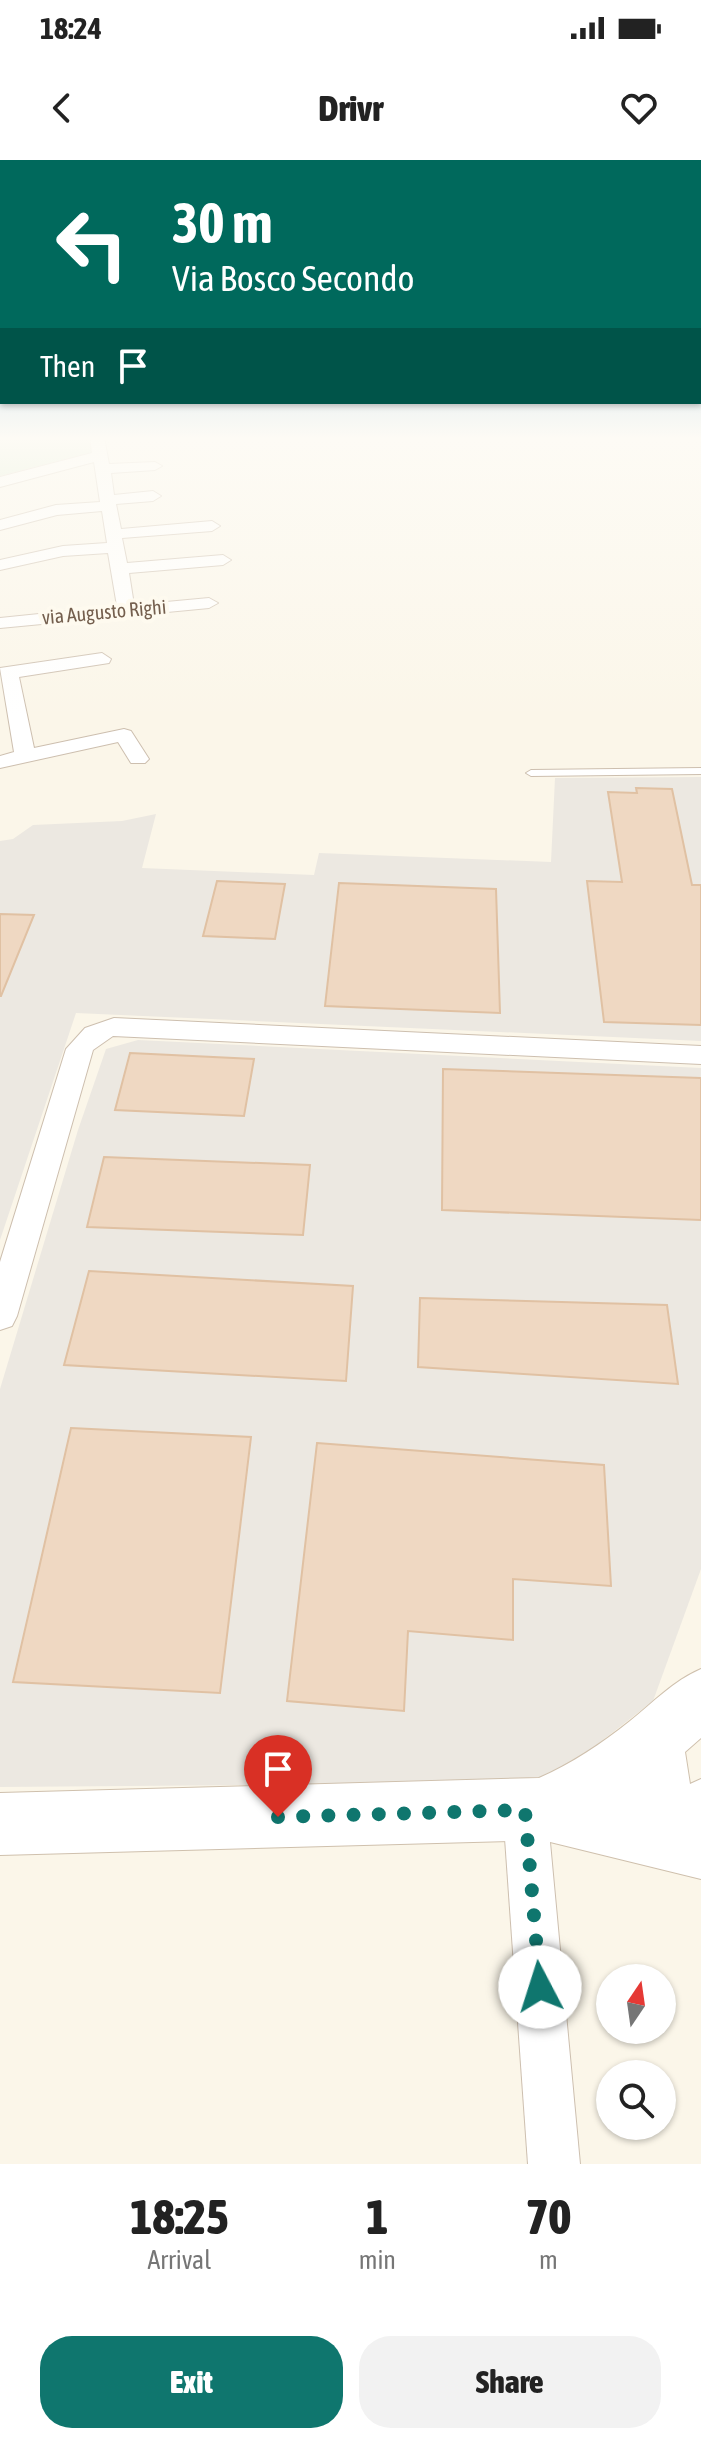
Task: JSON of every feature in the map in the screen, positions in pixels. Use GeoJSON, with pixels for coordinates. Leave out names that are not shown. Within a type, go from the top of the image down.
{"type":"FeatureCollection","features":[{"type":"Feature","properties":{"kind":"street"},"geometry":{"type":"LineString","coordinates":[[114,531],[126,609]]}},
{"type":"Feature","properties":{"kind":"street"},"geometry":{"type":"LineString","coordinates":[[0,565],[116,540],[181,531]]}},
{"type":"Feature","properties":{"kind":"street"},"geometry":{"type":"LineString","coordinates":[[121,569],[223,560]]}},
{"type":"Feature","properties":{"kind":"street","name":"via Augusto Righi"},"geometry":{"type":"LineString","coordinates":[[0,623],[209,603]]}},
{"type":"Feature","properties":{"kind":"street"},"geometry":{"type":"LineString","coordinates":[[25,756],[4,673],[102,659]]}},
{"type":"Feature","properties":{"kind":"street"},"geometry":{"type":"LineString","coordinates":[[0,762],[124,735],[138,759]]}},
{"type":"Feature","properties":{"kind":"street"},"geometry":{"type":"LineString","coordinates":[[0,1316],[80,1049],[102,1030],[114,1027],[701,1055]]}},
{"type":"Feature","properties":{"kind":"street"},"geometry":{"type":"LineString","coordinates":[[534,1810],[599,1782],[653,1741],[701,1698]]}},
{"type":"Feature","properties":{"kind":"street"},"geometry":{"type":"LineString","coordinates":[[0,1824],[534,1810],[688,1834],[653,1741]]}},
{"type":"Feature","properties":{"kind":"street"},"geometry":{"type":"LineString","coordinates":[[534,1810],[554,2164]]}},
{"type":"Feature","properties":{"kind":"lane"},"geometry":{"type":"LineString","coordinates":[[531,773],[701,771]]}},
{"type":"Feature","properties":{"kind":"shaded area"},"geometry":{"type":"Polygon","coordinates":[[[701,777],[701,1041],[76,1013],[0,1240],[0,841],[13,839],[33,825],[122,821],[156,814],[142,868],[314,875],[319,853],[551,862],[555,778],[701,777]]]}},
{"type":"Feature","properties":{"kind":"shaded area"},"geometry":{"type":"Polygon","coordinates":[[[138,1040],[701,1068],[701,1569],[653,1701],[567,1768],[532,1783],[0,1787],[0,1389],[78,1130],[106,1049],[138,1040]]]}},
{"type":"Feature","properties":{"kind":"building"},"geometry":{"type":"Polygon","coordinates":[[[636,788],[672,789],[692,885],[701,885],[701,1025],[604,1022],[587,881],[622,882],[608,792],[637,793],[636,788]]]}},
{"type":"Feature","properties":{"kind":"building"},"geometry":{"type":"Polygon","coordinates":[[[217,881],[285,884],[275,939],[203,936],[217,881]]]}},
{"type":"Feature","properties":{"kind":"building"},"geometry":{"type":"Polygon","coordinates":[[[339,883],[496,889],[500,1013],[325,1006],[339,883]]]}},
{"type":"Feature","properties":{"kind":"building"},"geometry":{"type":"Polygon","coordinates":[[[0,914],[34,915],[1,996],[0,996],[0,914]]]}},
{"type":"Feature","properties":{"kind":"building"},"geometry":{"type":"Polygon","coordinates":[[[130,1053],[254,1059],[244,1116],[115,1110],[130,1053]]]}},
{"type":"Feature","properties":{"kind":"building"},"geometry":{"type":"Polygon","coordinates":[[[443,1069],[701,1078],[701,1220],[442,1210],[443,1069]]]}},
{"type":"Feature","properties":{"kind":"building"},"geometry":{"type":"Polygon","coordinates":[[[104,1157],[310,1165],[303,1235],[87,1227],[104,1157]]]}},
{"type":"Feature","properties":{"kind":"building"},"geometry":{"type":"Polygon","coordinates":[[[89,1271],[353,1286],[346,1381],[64,1365],[89,1271]]]}},
{"type":"Feature","properties":{"kind":"building"},"geometry":{"type":"Polygon","coordinates":[[[420,1298],[667,1305],[678,1384],[418,1367],[420,1298]]]}},
{"type":"Feature","properties":{"kind":"building"},"geometry":{"type":"Polygon","coordinates":[[[71,1428],[251,1437],[220,1693],[13,1682],[71,1428]]]}},
{"type":"Feature","properties":{"kind":"building"},"geometry":{"type":"Polygon","coordinates":[[[317,1443],[604,1465],[611,1586],[513,1579],[513,1640],[408,1631],[404,1711],[287,1701],[317,1443]]]}},
{"type":"Feature","properties":{"kind":"route"},"geometry":{"type":"LineString","coordinates":[[278,1817],[525,1810],[540,1987]]}}]}
